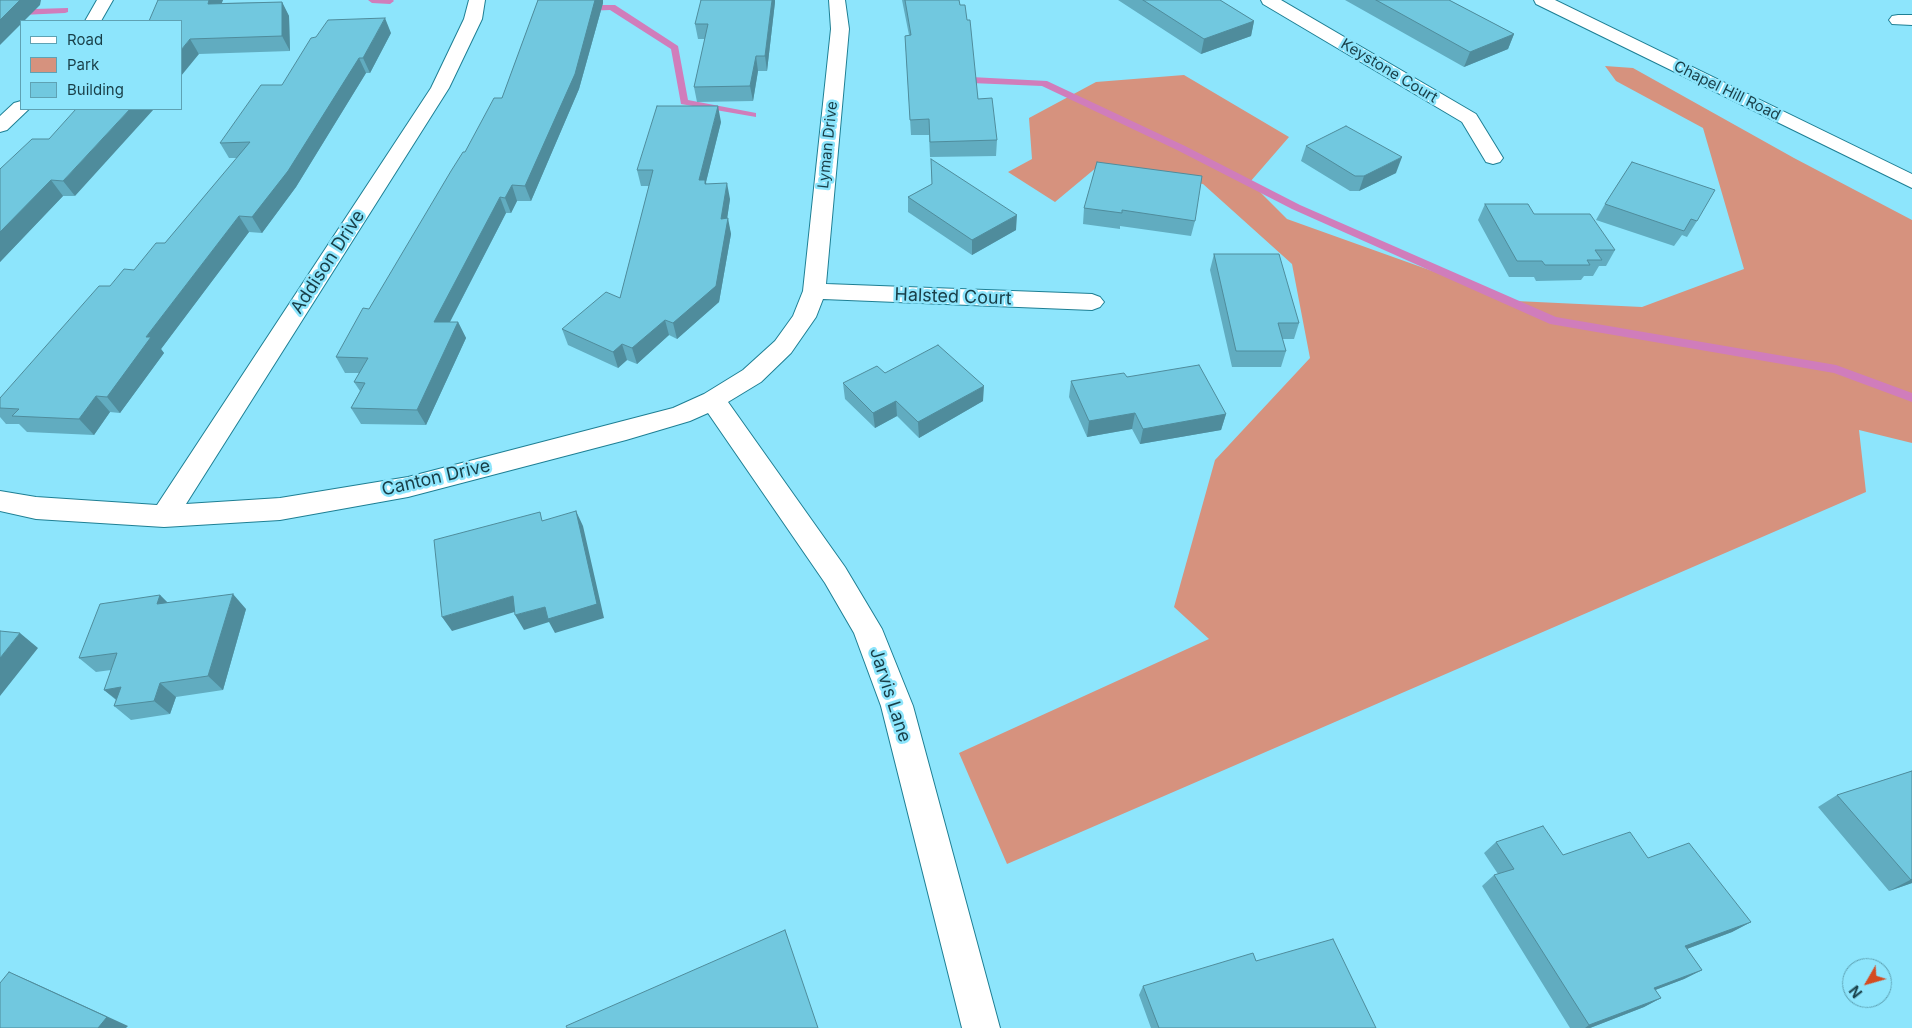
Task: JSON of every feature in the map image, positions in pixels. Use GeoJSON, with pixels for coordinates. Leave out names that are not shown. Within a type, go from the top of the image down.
{"type":"FeatureCollection","features":[{"type":"Feature","properties":{"kind":"street"},"geometry":{"type":"LineString","coordinates":[[94,20],[105,0]]}},
{"type":"Feature","properties":{"kind":"street","name":"Addison Drive"},"geometry":{"type":"LineString","coordinates":[[164,516],[440,88],[473,18],[477,0]]}},
{"type":"Feature","properties":{"kind":"street","name":"Lyman Drive"},"geometry":{"type":"LineString","coordinates":[[814,291],[840,29],[837,0]]}},
{"type":"Feature","properties":{"kind":"street","name":"Keystone Court"},"geometry":{"type":"LineString","coordinates":[[1269,0],[1469,118],[1493,158]]}},
{"type":"Feature","properties":{"kind":"street","name":"Chapel Hill Road"},"geometry":{"type":"LineString","coordinates":[[1542,0],[1912,182]]}},
{"type":"Feature","properties":{"kind":"street"},"geometry":{"type":"LineString","coordinates":[[0,126],[20,108]]}},
{"type":"Feature","properties":{"kind":"street","name":"Canton Drive"},"geometry":{"type":"LineString","coordinates":[[0,501],[36,508],[164,516],[280,509],[408,487],[626,431],[681,415],[713,400],[752,376],[783,347],[804,317],[814,291]]}},
{"type":"Feature","properties":{"kind":"street","name":"Halsted Court"},"geometry":{"type":"LineString","coordinates":[[814,291],[1092,302]]}},
{"type":"Feature","properties":{"kind":"street","name":"Jarvis Lane"},"geometry":{"type":"LineString","coordinates":[[713,400],[835,575],[867,629],[897,706],[981,1028]]}},
{"type":"Feature","properties":{"kind":"green space"},"geometry":{"type":"Polygon","coordinates":[[[1605,66],[1633,68],[1794,158],[1912,220],[1912,443],[1859,430],[1866,492],[1007,864],[959,753],[1209,639],[1174,607],[1215,460],[1310,358],[1292,264],[1203,184],[1097,167],[1055,202],[1008,172],[1032,159],[1029,118],[1096,82],[1184,75],[1289,137],[1250,182],[1287,219],[1516,301],[1642,307],[1744,269],[1703,128],[1616,81],[1605,66]]]}},
{"type":"Feature","properties":{"kind":"building"},"geometry":{"type":"Polygon","coordinates":[[[0,0],[20,0],[0,20],[0,0]]]}},
{"type":"Feature","properties":{"kind":"building"},"geometry":{"type":"Polygon","coordinates":[[[158,0],[209,0],[208,4],[282,2],[282,36],[190,39],[182,49],[182,20],[149,20],[158,0]]]}},
{"type":"Feature","properties":{"kind":"building"},"geometry":{"type":"Polygon","coordinates":[[[538,0],[595,0],[575,74],[525,186],[512,185],[505,198],[500,197],[434,322],[458,322],[417,410],[351,408],[365,383],[354,382],[368,358],[336,357],[363,308],[369,309],[451,171],[463,152],[465,152],[494,98],[502,98],[538,0]]]}},
{"type":"Feature","properties":{"kind":"building"},"geometry":{"type":"Polygon","coordinates":[[[701,0],[772,0],[765,56],[756,56],[750,86],[694,87],[708,24],[695,24],[701,0]]]}},
{"type":"Feature","properties":{"kind":"building"},"geometry":{"type":"Polygon","coordinates":[[[905,0],[959,0],[960,5],[965,5],[967,20],[970,20],[978,99],[992,98],[997,140],[930,142],[929,119],[910,120],[905,36],[911,35],[905,0]]]}},
{"type":"Feature","properties":{"kind":"building"},"geometry":{"type":"Polygon","coordinates":[[[1143,0],[1220,0],[1254,21],[1204,39],[1143,0]]]}},
{"type":"Feature","properties":{"kind":"building"},"geometry":{"type":"Polygon","coordinates":[[[1376,0],[1449,0],[1514,34],[1470,52],[1376,0]]]}},
{"type":"Feature","properties":{"kind":"building"},"geometry":{"type":"Polygon","coordinates":[[[385,18],[363,58],[359,58],[288,171],[252,217],[239,216],[146,337],[151,337],[107,397],[96,396],[79,419],[12,416],[19,409],[0,408],[0,398],[99,286],[110,286],[124,269],[134,270],[156,243],[165,243],[250,142],[220,143],[261,85],[282,85],[311,38],[316,37],[328,20],[385,18]]]}},
{"type":"Feature","properties":{"kind":"building"},"geometry":{"type":"Polygon","coordinates":[[[657,106],[718,106],[699,180],[705,180],[705,184],[727,183],[721,219],[728,218],[716,286],[673,323],[665,320],[632,348],[622,344],[613,352],[562,329],[606,292],[620,298],[653,170],[637,170],[657,106]]]}},
{"type":"Feature","properties":{"kind":"building"},"geometry":{"type":"Polygon","coordinates":[[[75,110],[129,110],[63,181],[51,180],[0,232],[0,169],[32,139],[49,139],[75,110]]]}},
{"type":"Feature","properties":{"kind":"building"},"geometry":{"type":"Polygon","coordinates":[[[1346,126],[1402,157],[1364,176],[1355,176],[1306,146],[1346,126]]]}},
{"type":"Feature","properties":{"kind":"building"},"geometry":{"type":"Polygon","coordinates":[[[931,159],[1017,215],[972,240],[908,197],[932,184],[931,159]]]}},
{"type":"Feature","properties":{"kind":"building"},"geometry":{"type":"Polygon","coordinates":[[[1097,162],[1202,176],[1195,221],[1122,210],[1122,213],[1084,208],[1097,162]]]}},
{"type":"Feature","properties":{"kind":"building"},"geometry":{"type":"Polygon","coordinates":[[[1632,162],[1715,190],[1697,221],[1691,219],[1684,231],[1605,204],[1632,162]]]}},
{"type":"Feature","properties":{"kind":"building"},"geometry":{"type":"Polygon","coordinates":[[[1485,204],[1528,204],[1534,214],[1590,214],[1615,250],[1595,250],[1602,260],[1587,260],[1590,265],[1545,265],[1542,261],[1517,261],[1485,204]]]}},
{"type":"Feature","properties":{"kind":"building"},"geometry":{"type":"Polygon","coordinates":[[[1214,254],[1279,254],[1299,323],[1278,323],[1286,351],[1236,351],[1214,254]]]}},
{"type":"Feature","properties":{"kind":"building"},"geometry":{"type":"Polygon","coordinates":[[[938,345],[984,386],[918,422],[896,401],[873,413],[843,383],[877,366],[885,373],[938,345]]]}},
{"type":"Feature","properties":{"kind":"building"},"geometry":{"type":"Polygon","coordinates":[[[1199,365],[1226,414],[1143,429],[1135,413],[1089,421],[1071,381],[1124,373],[1127,377],[1199,365]]]}},
{"type":"Feature","properties":{"kind":"building"},"geometry":{"type":"Polygon","coordinates":[[[576,511],[597,604],[548,619],[545,607],[515,615],[513,596],[442,617],[434,540],[540,512],[542,521],[576,511]]]}},
{"type":"Feature","properties":{"kind":"building"},"geometry":{"type":"Polygon","coordinates":[[[233,594],[208,676],[160,683],[154,701],[114,706],[121,687],[104,690],[117,653],[79,658],[100,604],[160,595],[157,604],[233,594]]]}},
{"type":"Feature","properties":{"kind":"building"},"geometry":{"type":"Polygon","coordinates":[[[0,631],[20,633],[0,658],[0,631]]]}},
{"type":"Feature","properties":{"kind":"building"},"geometry":{"type":"Polygon","coordinates":[[[1912,771],[1912,879],[1911,880],[1837,795],[1912,771]]]}},
{"type":"Feature","properties":{"kind":"building"},"geometry":{"type":"Polygon","coordinates":[[[1543,826],[1563,855],[1630,832],[1648,858],[1689,843],[1751,922],[1685,946],[1702,970],[1654,988],[1661,998],[1589,1025],[1494,875],[1514,869],[1496,842],[1543,826]]]}},
{"type":"Feature","properties":{"kind":"building"},"geometry":{"type":"Polygon","coordinates":[[[785,930],[818,1028],[567,1028],[566,1026],[785,930]]]}},
{"type":"Feature","properties":{"kind":"building"},"geometry":{"type":"Polygon","coordinates":[[[1333,939],[1376,1028],[1159,1028],[1143,986],[1253,953],[1256,961],[1333,939]]]}},
{"type":"Feature","properties":{"kind":"building"},"geometry":{"type":"Polygon","coordinates":[[[9,972],[107,1017],[98,1028],[0,1028],[0,983],[9,972]]]}},
{"type":"Feature","properties":{"kind":"waterway"},"geometry":{"type":"LineString","coordinates":[[372,0],[390,1]]}},
{"type":"Feature","properties":{"kind":"waterway"},"geometry":{"type":"LineString","coordinates":[[585,8],[612,7],[675,48],[684,102],[753,115]]}},
{"type":"Feature","properties":{"kind":"waterway"},"geometry":{"type":"LineString","coordinates":[[0,13],[65,10]]}},
{"type":"Feature","properties":{"kind":"waterway"},"geometry":{"type":"LineString","coordinates":[[959,82],[971,80],[1044,83],[1181,148],[1296,207],[1554,321],[1836,369],[1912,398]]}}]}
